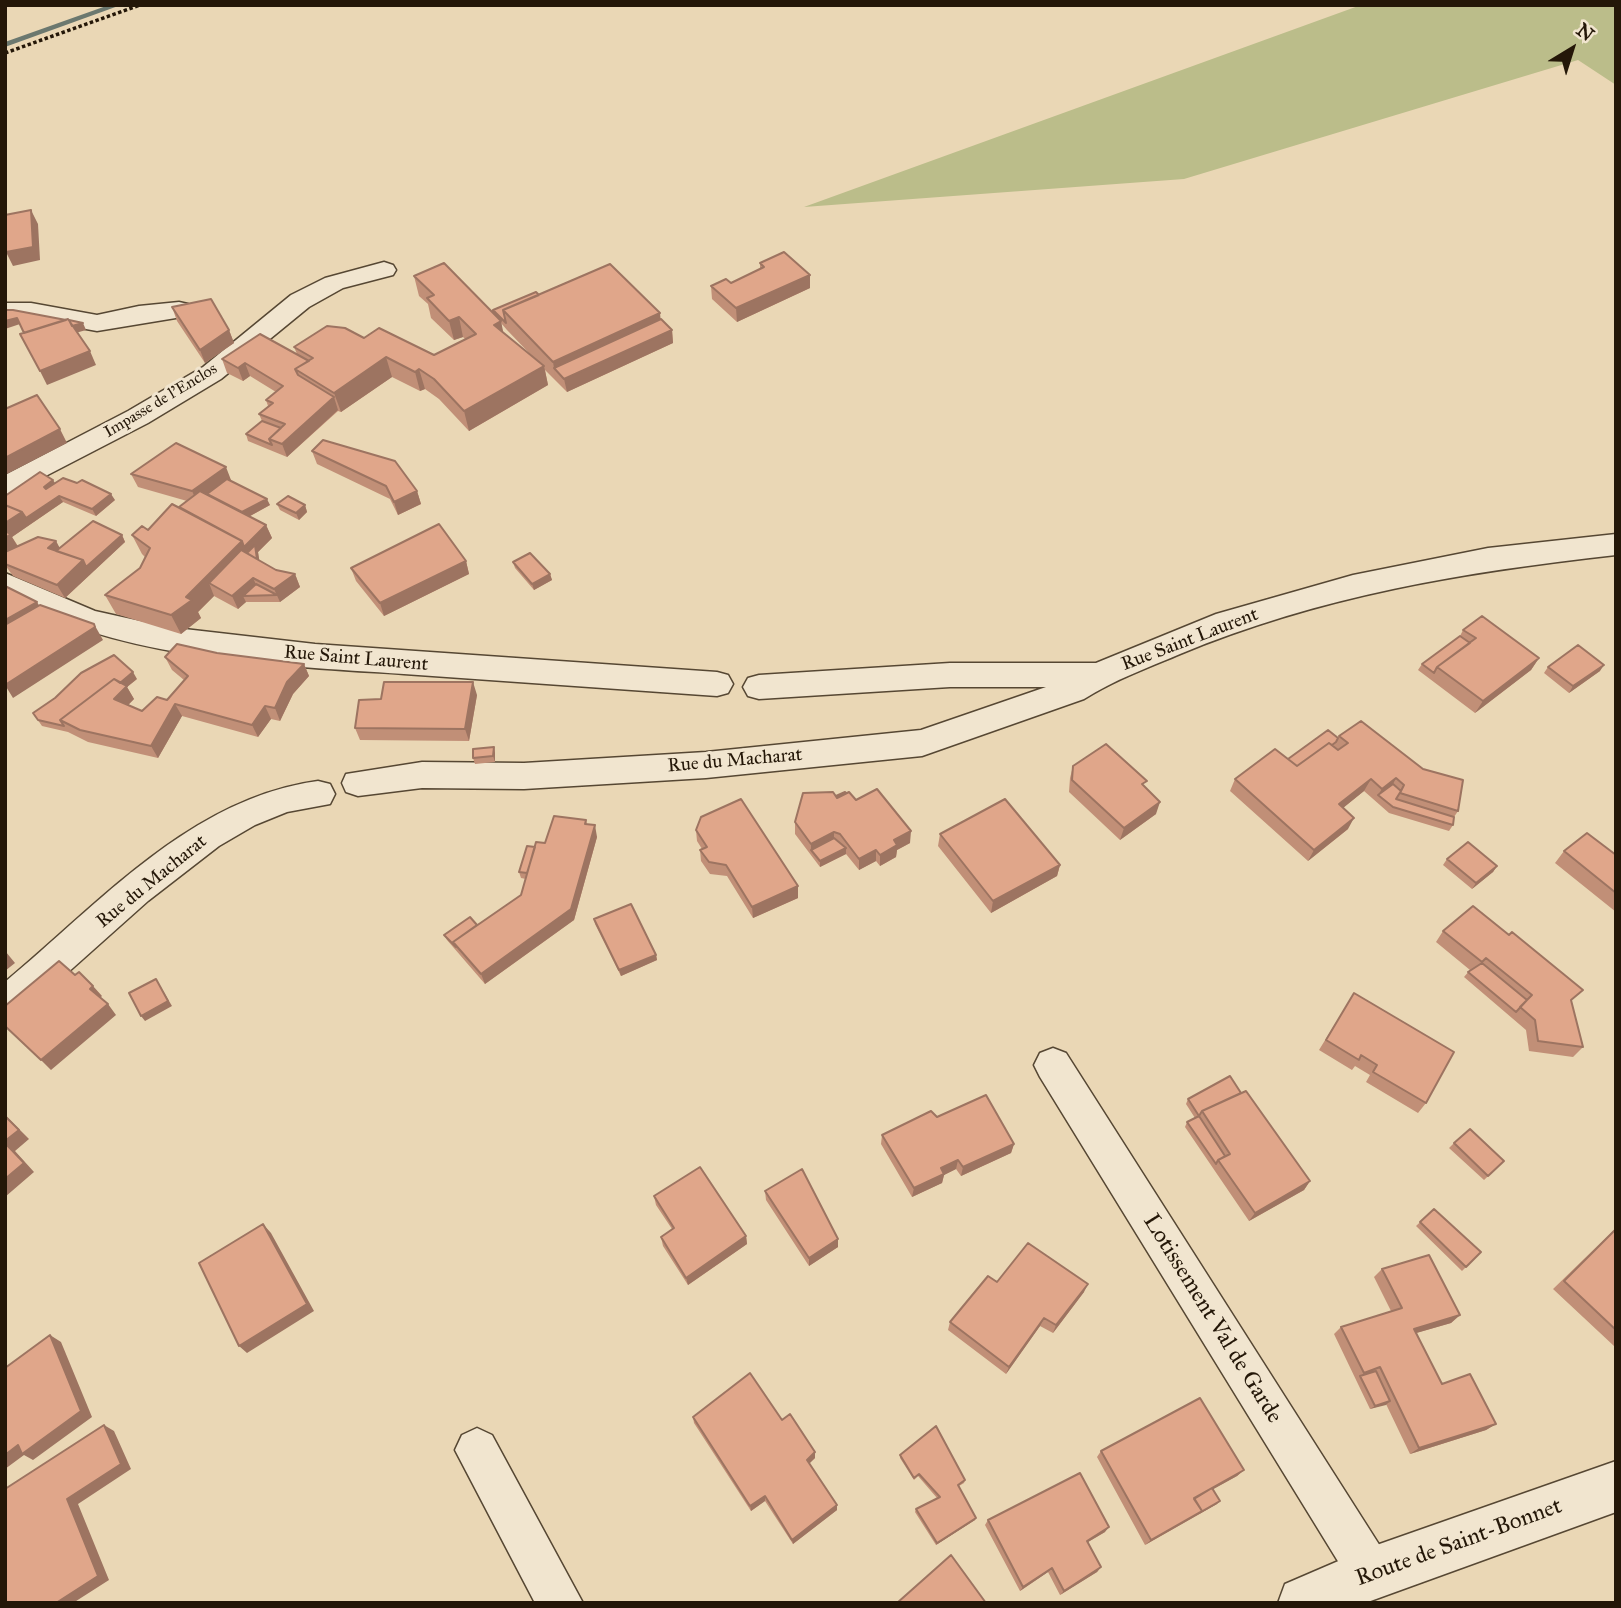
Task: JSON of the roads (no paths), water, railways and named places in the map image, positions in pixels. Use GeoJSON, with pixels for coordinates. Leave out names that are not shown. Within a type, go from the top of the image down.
{"type":"FeatureCollection","features":[{"type":"Feature","properties":{"kind":"street","name":"Impasse de l'Enclos"},"geometry":{"type":"LineString","coordinates":[[5,487],[138,417],[212,373],[300,301],[334,283],[384,270]]}},
{"type":"Feature","properties":{"kind":"street"},"geometry":{"type":"LineString","coordinates":[[5,311],[31,311],[97,323],[139,314],[179,310]]}},
{"type":"Feature","properties":{"kind":"street","name":"Rue Saint Laurent"},"geometry":{"type":"LineString","coordinates":[[759,687],[950,675],[1098,675],[1227,622],[1353,586],[1489,559],[1616,544]]}},
{"type":"Feature","properties":{"kind":"street","name":"Rue Saint Laurent"},"geometry":{"type":"LineString","coordinates":[[5,584],[42,603],[90,621],[167,639],[315,656],[717,684]]}},
{"type":"Feature","properties":{"kind":"street","name":"Rue du Macharat"},"geometry":{"type":"LineString","coordinates":[[358,783],[422,775],[524,776],[706,765],[922,743],[1073,690],[1098,675]]}},
{"type":"Feature","properties":{"kind":"street","name":"Rue du Macharat"},"geometry":{"type":"LineString","coordinates":[[5,1005],[134,894],[226,824],[283,799],[318,794]]}},
{"type":"Feature","properties":{"kind":"street","name":"Lotissement Val de Garde"},"geometry":{"type":"LineString","coordinates":[[1053,1065],[1371,1573]]}},
{"type":"Feature","properties":{"kind":"street"},"geometry":{"type":"LineString","coordinates":[[477,1450],[561,1603]]}},
{"type":"Feature","properties":{"kind":"street","name":"Route de Saint-Bonnet"},"geometry":{"type":"LineString","coordinates":[[1304,1603],[1371,1573],[1616,1486]]}},
{"type":"Feature","properties":{"kind":"waterway"},"geometry":{"type":"LineString","coordinates":[[5,45],[117,5]]}}]}
